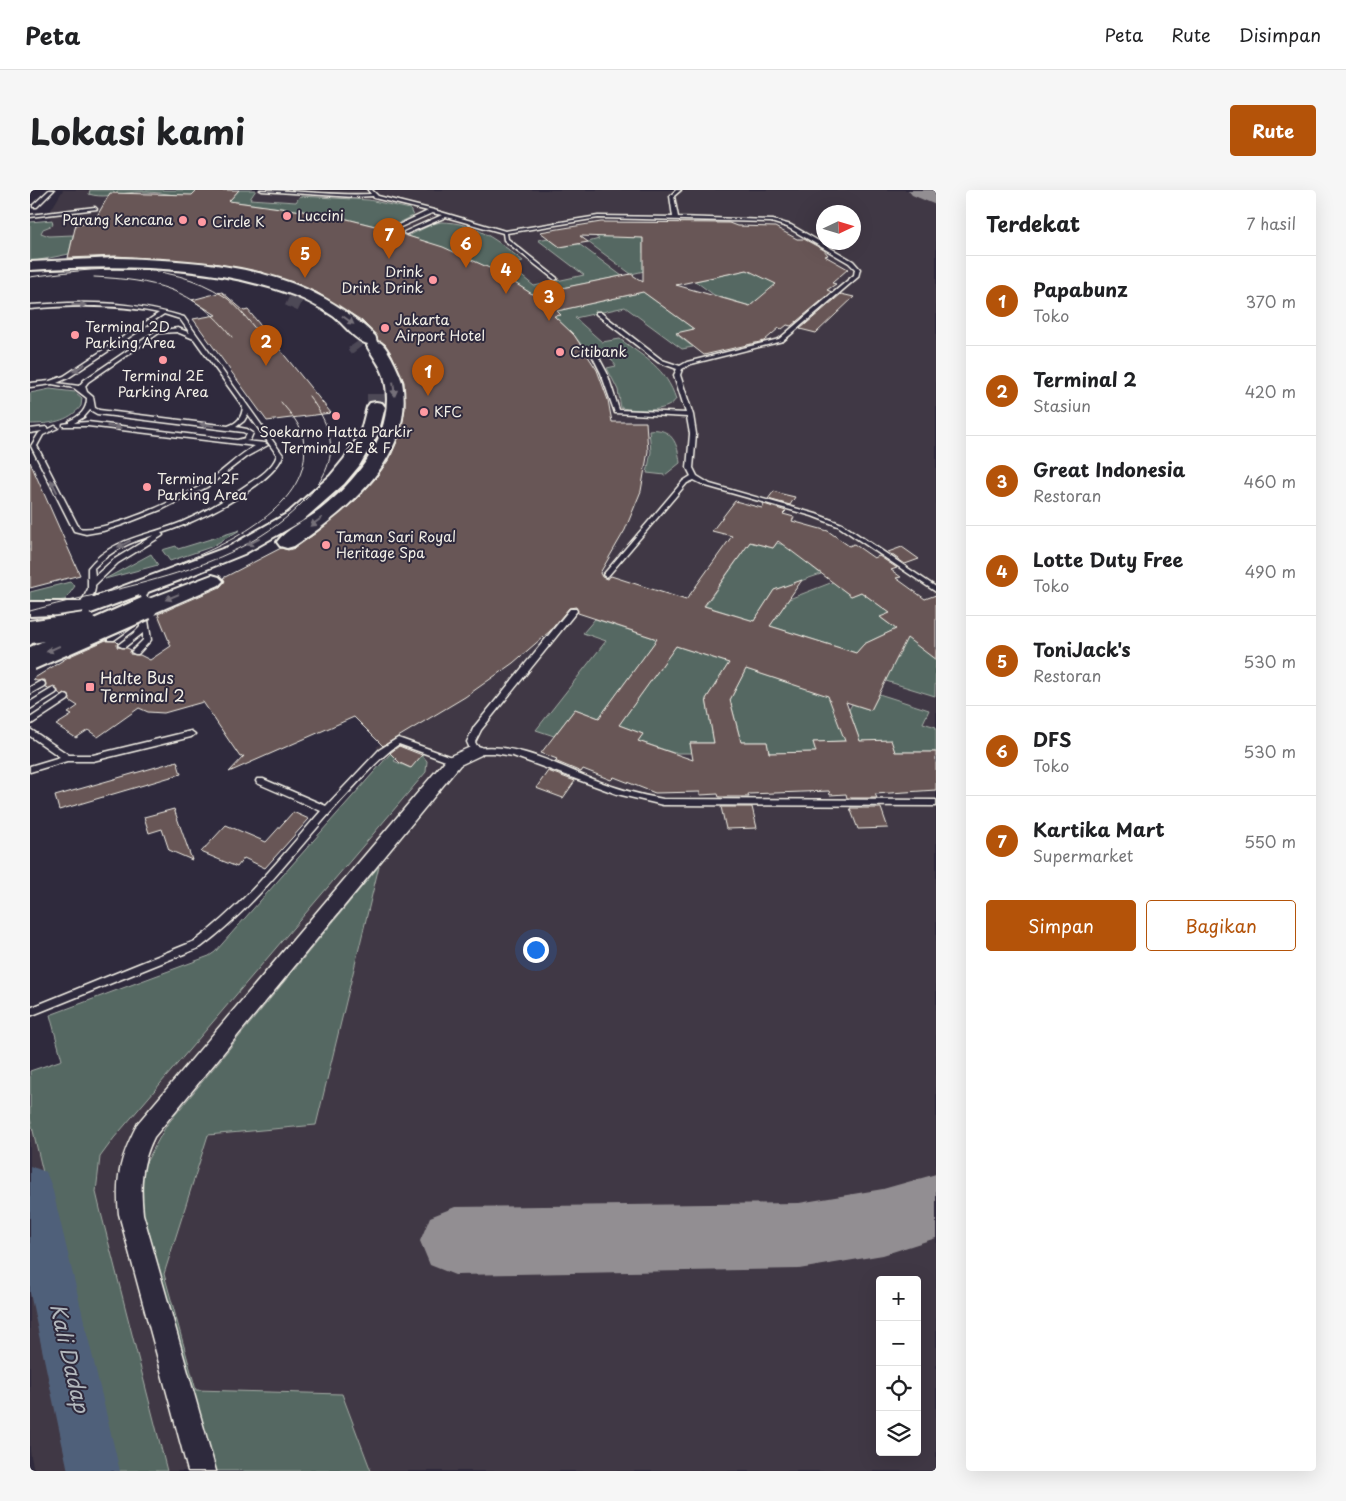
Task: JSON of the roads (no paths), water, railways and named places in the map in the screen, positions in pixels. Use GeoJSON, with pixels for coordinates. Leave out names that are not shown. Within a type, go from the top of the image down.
{"type":"FeatureCollection","features":[{"type":"Feature","properties":{"kind":"street"},"geometry":{"type":"LineString","coordinates":[[30,266],[131,262],[222,271],[282,287],[315,300],[345,318],[364,345],[370,369]]}},
{"type":"Feature","properties":{"kind":"street"},"geometry":{"type":"LineString","coordinates":[[30,272],[111,268],[169,271],[233,282],[288,299]]}},
{"type":"Feature","properties":{"kind":"street"},"geometry":{"type":"LineString","coordinates":[[30,659],[144,614],[266,554],[318,522],[357,487],[376,464],[391,433],[394,418],[395,391],[393,378],[387,362],[305,307]]}},
{"type":"Feature","properties":{"kind":"street"},"geometry":{"type":"LineString","coordinates":[[30,636],[83,608],[156,583],[237,550],[295,517],[337,480],[352,462],[369,434],[376,396]]}},
{"type":"Feature","properties":{"kind":"street"},"geometry":{"type":"LineString","coordinates":[[30,609],[83,608]]}},
{"type":"Feature","properties":{"kind":"street"},"geometry":{"type":"LineString","coordinates":[[30,632],[144,614]]}},
{"type":"Feature","properties":{"kind":"street"},"geometry":{"type":"LineString","coordinates":[[202,1471],[131,1214],[127,1185],[132,1158],[146,1130],[454,760],[475,751]]}},
{"type":"Feature","properties":{"kind":"lane"},"geometry":{"type":"LineString","coordinates":[[30,215],[35,206],[52,190]]}},
{"type":"Feature","properties":{"kind":"lane"},"geometry":{"type":"LineString","coordinates":[[262,190],[354,196],[371,192],[504,232],[598,217],[778,222],[850,262],[858,269],[858,273],[781,340],[689,363],[680,368],[677,375],[690,415],[692,434],[690,468],[694,477],[708,485],[814,514],[840,525],[936,590]]}},
{"type":"Feature","properties":{"kind":"lane"},"geometry":{"type":"LineString","coordinates":[[676,219],[672,196],[679,190]]}},
{"type":"Feature","properties":{"kind":"lane"},"geometry":{"type":"LineString","coordinates":[[30,202],[35,206]]}},
{"type":"Feature","properties":{"kind":"lane"},"geometry":{"type":"LineString","coordinates":[[30,215],[95,208]]}},
{"type":"Feature","properties":{"kind":"lane"},"geometry":{"type":"LineString","coordinates":[[394,229],[432,211]]}},
{"type":"Feature","properties":{"kind":"lane"},"geometry":{"type":"LineString","coordinates":[[406,233],[446,215]]}},
{"type":"Feature","properties":{"kind":"lane"},"geometry":{"type":"LineString","coordinates":[[504,232],[506,240],[555,279]]}},
{"type":"Feature","properties":{"kind":"lane"},"geometry":{"type":"LineString","coordinates":[[30,307],[96,305],[164,312],[184,319],[280,455],[278,461],[245,490],[176,526],[117,560],[100,573],[93,583],[89,599],[83,608]]}},
{"type":"Feature","properties":{"kind":"lane"},"geometry":{"type":"LineString","coordinates":[[39,385],[66,377],[164,312]]}},
{"type":"Feature","properties":{"kind":"lane"},"geometry":{"type":"LineString","coordinates":[[598,313],[660,361],[680,368]]}},
{"type":"Feature","properties":{"kind":"lane"},"geometry":{"type":"LineString","coordinates":[[141,327],[158,325],[161,328],[158,332]]}},
{"type":"Feature","properties":{"kind":"lane"},"geometry":{"type":"LineString","coordinates":[[197,339],[183,331],[169,330],[158,332],[86,380],[82,386],[90,397],[92,409],[97,412],[245,430],[250,433],[248,439],[234,441]]}},
{"type":"Feature","properties":{"kind":"lane"},"geometry":{"type":"LineString","coordinates":[[116,344],[134,348]]}},
{"type":"Feature","properties":{"kind":"lane"},"geometry":{"type":"LineString","coordinates":[[596,357],[604,373],[617,412],[690,415]]}},
{"type":"Feature","properties":{"kind":"lane"},"geometry":{"type":"LineString","coordinates":[[30,386],[65,384],[85,391]]}},
{"type":"Feature","properties":{"kind":"lane"},"geometry":{"type":"LineString","coordinates":[[65,425],[80,417],[91,404]]}},
{"type":"Feature","properties":{"kind":"lane"},"geometry":{"type":"LineString","coordinates":[[226,428],[239,424],[245,414],[246,406]]}},
{"type":"Feature","properties":{"kind":"lane"},"geometry":{"type":"LineString","coordinates":[[168,433],[179,422]]}},
{"type":"Feature","properties":{"kind":"lane"},"geometry":{"type":"LineString","coordinates":[[265,445],[252,448],[240,461],[205,486],[138,517],[86,533],[76,530],[34,446],[41,434],[65,425],[80,423],[265,445],[278,450]]}},
{"type":"Feature","properties":{"kind":"lane"},"geometry":{"type":"LineString","coordinates":[[30,431],[55,428]]}},
{"type":"Feature","properties":{"kind":"lane"},"geometry":{"type":"LineString","coordinates":[[606,574],[685,482],[694,477]]}},
{"type":"Feature","properties":{"kind":"lane"},"geometry":{"type":"LineString","coordinates":[[93,583],[91,568],[104,555],[131,540],[176,526]]}},
{"type":"Feature","properties":{"kind":"lane"},"geometry":{"type":"LineString","coordinates":[[135,652],[147,640],[141,595],[147,587],[156,583]]}},
{"type":"Feature","properties":{"kind":"lane"},"geometry":{"type":"LineString","coordinates":[[573,611],[477,729],[471,742],[475,751],[494,749],[516,753],[634,796],[663,802],[936,803]]}},
{"type":"Feature","properties":{"kind":"lane"},"geometry":{"type":"LineString","coordinates":[[111,638],[136,622],[144,614]]}},
{"type":"Feature","properties":{"kind":"lane"},"geometry":{"type":"LineString","coordinates":[[122,645],[138,634],[144,614]]}},
{"type":"Feature","properties":{"kind":"lane"},"geometry":{"type":"LineString","coordinates":[[30,691],[41,684]]}},
{"type":"Feature","properties":{"kind":"lane"},"geometry":{"type":"LineString","coordinates":[[30,706],[53,691]]}},
{"type":"Feature","properties":{"kind":"lane"},"geometry":{"type":"LineString","coordinates":[[30,722],[65,698]]}},
{"type":"Feature","properties":{"kind":"lane"},"geometry":{"type":"LineString","coordinates":[[30,732],[67,758]]}},
{"type":"Feature","properties":{"kind":"lane"},"geometry":{"type":"LineString","coordinates":[[30,769],[67,758],[93,758],[191,734]]}},
{"type":"Feature","properties":{"kind":"lane"},"geometry":{"type":"LineString","coordinates":[[30,1012],[198,944],[217,931],[382,752],[398,741],[454,760]]}},
{"type":"Feature","properties":{"kind":"lane"},"geometry":{"type":"LineString","coordinates":[[260,781],[327,810]]}},
{"type":"Feature","properties":{"kind":"waterway","name":"Kali Dadap"},"geometry":{"type":"LineString","coordinates":[[30,1187],[94,1471]]}},
{"type":"Feature","properties":{"kind":"tunnel"},"geometry":{"type":"LineString","coordinates":[[288,299],[305,307]]}},
{"type":"Feature","properties":{"kind":"tunnel"},"geometry":{"type":"LineString","coordinates":[[355,345],[358,349]]}},
{"type":"Feature","properties":{"kind":"tunnel"},"geometry":{"type":"LineString","coordinates":[[376,394],[376,407]]}},
{"type":"Feature","properties":{"kind":"tram line"},"geometry":{"type":"LineString","coordinates":[[30,277],[104,269],[155,271],[179,276],[202,284],[224,296],[238,308],[258,332]]}},
{"type":"Feature","properties":{"kind":"tram line"},"geometry":{"type":"LineString","coordinates":[[94,277],[154,284],[188,297],[218,320],[232,337]]}},
{"type":"Feature","properties":{"kind":"tram line"},"geometry":{"type":"LineString","coordinates":[[30,611],[140,584],[176,573],[212,560],[246,544],[277,525],[305,500],[316,487],[329,462],[331,449],[329,437],[319,410],[309,396]]}},
{"type":"Feature","properties":{"kind":"tram line"},"geometry":{"type":"LineString","coordinates":[[182,562],[247,531],[268,516],[285,498],[298,479],[304,458],[302,434],[296,421],[281,402]]}},
{"type":"Feature","properties":{"kind":"place","name":"Luccini"},"geometry":{"type":"Point","coordinates":[287,216]}},
{"type":"Feature","properties":{"kind":"place","name":"Parang Kencana"},"geometry":{"type":"Point","coordinates":[183,220]}},
{"type":"Feature","properties":{"kind":"place","name":"Circle K"},"geometry":{"type":"Point","coordinates":[202,222]}},
{"type":"Feature","properties":{"kind":"place","name":"Kartika Mart"},"geometry":{"type":"Point","coordinates":[389,259]}},
{"type":"Feature","properties":{"kind":"place","name":"DFS"},"geometry":{"type":"Point","coordinates":[466,268]}},
{"type":"Feature","properties":{"kind":"place","name":"ToniJack's"},"geometry":{"type":"Point","coordinates":[305,278]}},
{"type":"Feature","properties":{"kind":"place","name":"Drink Drink Drink"},"geometry":{"type":"Point","coordinates":[433,280]}},
{"type":"Feature","properties":{"kind":"place","name":"Lotte Duty Free"},"geometry":{"type":"Point","coordinates":[506,294]}},
{"type":"Feature","properties":{"kind":"place","name":"Great Indonesia"},"geometry":{"type":"Point","coordinates":[549,321]}},
{"type":"Feature","properties":{"kind":"place","name":"Jakarta Airport Hotel"},"geometry":{"type":"Point","coordinates":[385,328]}},
{"type":"Feature","properties":{"kind":"place","name":"Terminal 2D Parking Area"},"geometry":{"type":"Point","coordinates":[75,335]}},
{"type":"Feature","properties":{"kind":"place","name":"Citibank"},"geometry":{"type":"Point","coordinates":[560,352]}},
{"type":"Feature","properties":{"kind":"place","name":"Terminal 2E Parking Area"},"geometry":{"type":"Point","coordinates":[163,360]}},
{"type":"Feature","properties":{"kind":"place","name":"Terminal 2"},"geometry":{"type":"Point","coordinates":[266,366]}},
{"type":"Feature","properties":{"kind":"place","name":"Papabunz"},"geometry":{"type":"Point","coordinates":[428,396]}},
{"type":"Feature","properties":{"kind":"place","name":"KFC"},"geometry":{"type":"Point","coordinates":[424,412]}},
{"type":"Feature","properties":{"kind":"place","name":"Soekarno Hatta Parkir Terminal 2E & F"},"geometry":{"type":"Point","coordinates":[336,416]}},
{"type":"Feature","properties":{"kind":"place","name":"Terminal 2F Parking Area"},"geometry":{"type":"Point","coordinates":[147,487]}},
{"type":"Feature","properties":{"kind":"place","name":"Taman Sari Royal Heritage Spa"},"geometry":{"type":"Point","coordinates":[326,545]}},
{"type":"Feature","properties":{"kind":"place","name":"Halte Bus Terminal 2"},"geometry":{"type":"Point","coordinates":[90,687]}}]}
